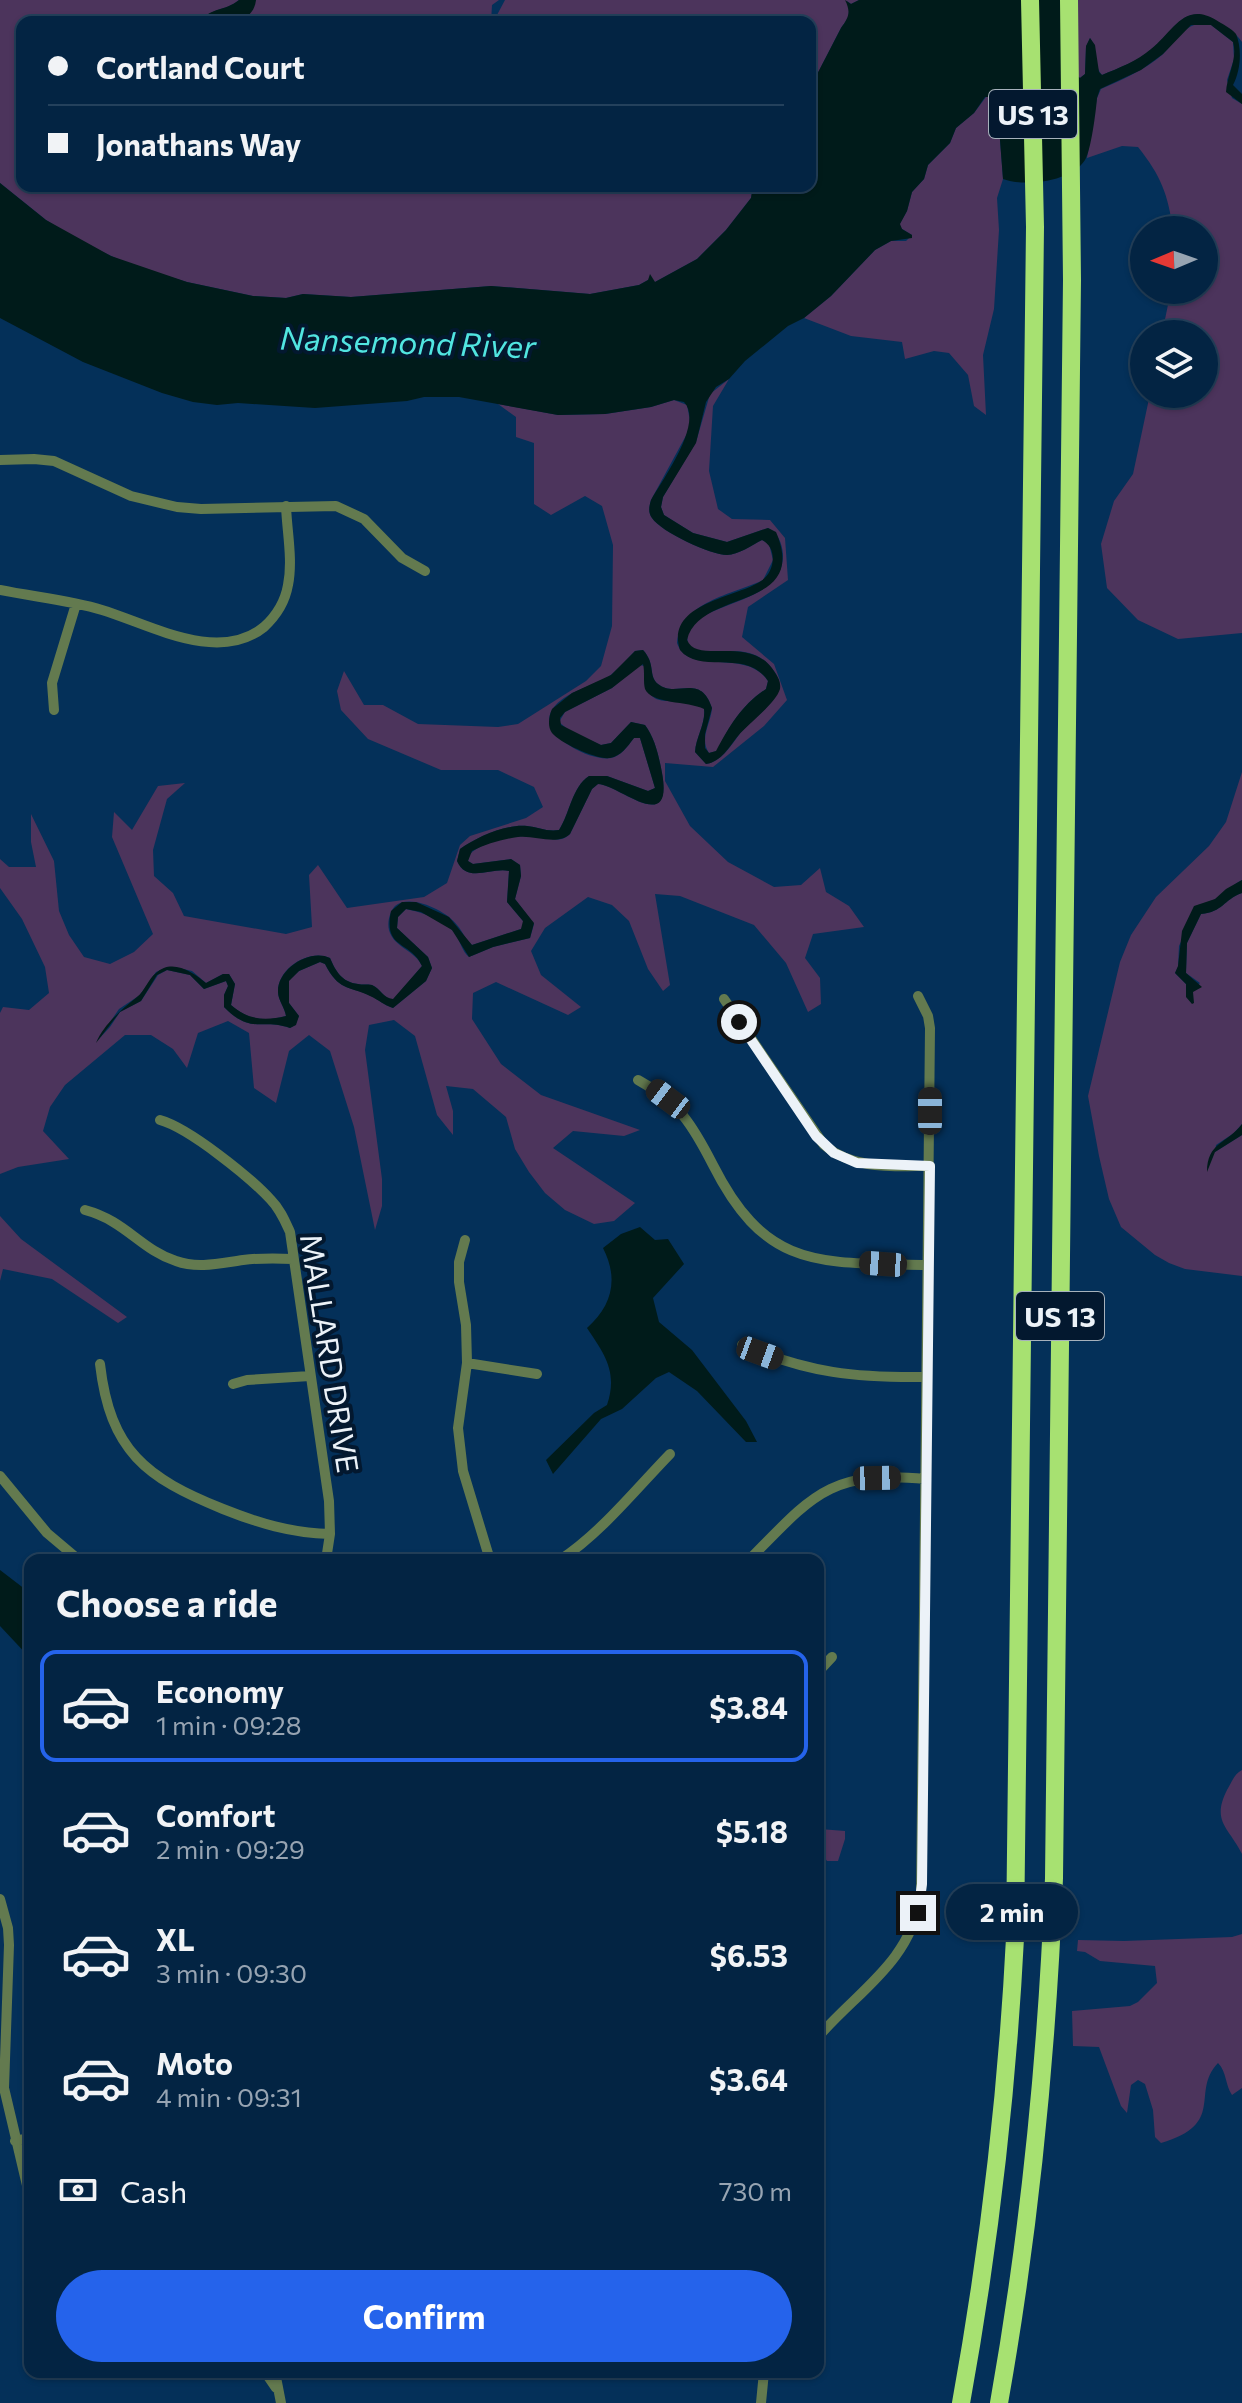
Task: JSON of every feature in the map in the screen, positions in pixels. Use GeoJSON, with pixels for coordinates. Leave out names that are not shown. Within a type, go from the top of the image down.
{"type":"FeatureCollection","features":[{"type":"Feature","properties":{"kind":"highway","name":"US 13"},"geometry":{"type":"LineString","coordinates":[[961,2403],[996,2175],[1015,1938],[1035,227],[1030,0]]}},
{"type":"Feature","properties":{"kind":"highway","name":"US 13"},"geometry":{"type":"LineString","coordinates":[[999,2403],[1034,2165],[1046,2029],[1053,1891],[1072,225],[1069,0]]}},
{"type":"Feature","properties":{"kind":"street"},"geometry":{"type":"LineString","coordinates":[[0,460],[54,461],[131,496],[177,507],[325,505],[346,509],[374,527],[402,558],[425,571]]}},
{"type":"Feature","properties":{"kind":"street"},"geometry":{"type":"LineString","coordinates":[[0,590],[76,604],[206,643],[227,643],[248,637],[275,615],[286,594],[290,570],[286,506]]}},
{"type":"Feature","properties":{"kind":"street"},"geometry":{"type":"LineString","coordinates":[[54,710],[52,683],[76,604]]}},
{"type":"Feature","properties":{"kind":"street"},"geometry":{"type":"LineString","coordinates":[[824,2031],[900,1954],[918,1913],[922,1884],[930,1028],[918,996]]}},
{"type":"Feature","properties":{"kind":"street"},"geometry":{"type":"LineString","coordinates":[[724,999],[824,1145],[857,1163],[930,1166]]}},
{"type":"Feature","properties":{"kind":"street"},"geometry":{"type":"LineString","coordinates":[[638,1080],[668,1099],[691,1124],[742,1215],[780,1246],[814,1258],[928,1265]]}},
{"type":"Feature","properties":{"kind":"street","name":"MALLARD DRIVE"},"geometry":{"type":"LineString","coordinates":[[160,1120],[176,1125],[191,1135],[271,1199],[290,1232],[329,1501],[327,1554]]}},
{"type":"Feature","properties":{"kind":"street"},"geometry":{"type":"LineString","coordinates":[[85,1210],[113,1219],[146,1245],[177,1262],[200,1265],[245,1259],[293,1259]]}},
{"type":"Feature","properties":{"kind":"street"},"geometry":{"type":"LineString","coordinates":[[465,1240],[459,1262],[459,1282],[466,1325],[467,1363],[458,1428],[463,1471],[488,1554]]}},
{"type":"Feature","properties":{"kind":"street"},"geometry":{"type":"LineString","coordinates":[[742,1345],[824,1372],[927,1377]]}},
{"type":"Feature","properties":{"kind":"street"},"geometry":{"type":"LineString","coordinates":[[467,1363],[537,1374]]}},
{"type":"Feature","properties":{"kind":"street"},"geometry":{"type":"LineString","coordinates":[[100,1364],[105,1392],[119,1431],[137,1459],[162,1481],[179,1491],[266,1525],[330,1534]]}},
{"type":"Feature","properties":{"kind":"street"},"geometry":{"type":"LineString","coordinates":[[233,1384],[247,1380],[310,1376]]}},
{"type":"Feature","properties":{"kind":"street"},"geometry":{"type":"LineString","coordinates":[[569,1554],[601,1526],[670,1454]]}},
{"type":"Feature","properties":{"kind":"street"},"geometry":{"type":"LineString","coordinates":[[0,1476],[47,1533],[72,1554]]}},
{"type":"Feature","properties":{"kind":"street"},"geometry":{"type":"LineString","coordinates":[[755,1554],[800,1508],[824,1491],[852,1481],[877,1478],[926,1479]]}},
{"type":"Feature","properties":{"kind":"street"},"geometry":{"type":"LineString","coordinates":[[824,1666],[832,1657]]}},
{"type":"Feature","properties":{"kind":"street"},"geometry":{"type":"LineString","coordinates":[[0,1899],[9,1945],[3,2006],[4,2088],[24,2175]]}},
{"type":"Feature","properties":{"kind":"street"},"geometry":{"type":"LineString","coordinates":[[15,2141],[24,2139]]}},
{"type":"Feature","properties":{"kind":"street"},"geometry":{"type":"LineString","coordinates":[[268,2378],[280,2398]]}},
{"type":"Feature","properties":{"kind":"street"},"geometry":{"type":"LineString","coordinates":[[276,2378],[280,2398]]}},
{"type":"Feature","properties":{"kind":"street"},"geometry":{"type":"LineString","coordinates":[[280,2398],[282,2378]]}},
{"type":"Feature","properties":{"kind":"street"},"geometry":{"type":"LineString","coordinates":[[761,2403],[763,2378]]}},
{"type":"Feature","properties":{"kind":"shaded area"},"geometry":{"type":"Polygon","coordinates":[[[0,0],[239,0],[207,16],[16,16],[16,192],[752,192],[751,198],[726,230],[697,259],[655,282],[648,280],[639,285],[590,294],[491,286],[351,297],[303,294],[286,298],[253,296],[187,282],[131,265],[83,243],[46,220],[0,183],[0,0]]]}},
{"type":"Feature","properties":{"kind":"shaded area"},"geometry":{"type":"Polygon","coordinates":[[[256,0],[499,0],[492,5],[491,16],[246,16],[256,0]]]}},
{"type":"Feature","properties":{"kind":"shaded area"},"geometry":{"type":"Polygon","coordinates":[[[505,0],[859,0],[851,4],[847,1],[847,18],[816,76],[816,16],[497,15],[505,0]]]}},
{"type":"Feature","properties":{"kind":"shaded area"},"geometry":{"type":"Polygon","coordinates":[[[1067,0],[1242,0],[1242,42],[1228,28],[1206,16],[1189,16],[1174,26],[1147,53],[1102,75],[1090,38],[1086,47],[1085,74],[1080,78],[1076,75],[1067,0]]]}},
{"type":"Feature","properties":{"kind":"shaded area"},"geometry":{"type":"Polygon","coordinates":[[[1194,25],[1211,25],[1233,42],[1234,59],[1227,80],[1232,98],[1242,104],[1242,633],[1178,639],[1138,620],[1107,588],[1101,544],[1114,501],[1133,474],[1147,408],[1218,408],[1218,320],[1165,320],[1168,304],[1218,304],[1218,216],[1171,216],[1162,186],[1138,147],[1122,146],[1087,158],[1101,89],[1148,65],[1194,25]]]}},
{"type":"Feature","properties":{"kind":"shaded area"},"geometry":{"type":"Polygon","coordinates":[[[986,97],[997,101],[1003,179],[997,198],[999,230],[994,309],[983,355],[986,415],[974,406],[968,375],[949,353],[934,351],[905,359],[902,342],[851,336],[804,318],[831,296],[875,250],[891,241],[906,241],[912,235],[899,225],[912,192],[924,179],[928,165],[950,143],[956,128],[974,113],[986,97]]]}},
{"type":"Feature","properties":{"kind":"shaded area"},"geometry":{"type":"Polygon","coordinates":[[[729,379],[713,406],[709,471],[718,509],[732,519],[770,520],[785,538],[788,580],[748,607],[742,637],[774,664],[787,700],[764,726],[713,767],[665,763],[665,781],[690,826],[728,862],[774,887],[801,885],[820,868],[826,892],[849,906],[864,927],[813,934],[805,958],[820,978],[821,1004],[808,1012],[786,963],[754,925],[680,896],[655,894],[670,985],[663,991],[648,969],[629,921],[612,905],[588,897],[545,928],[531,951],[541,975],[581,1007],[568,1015],[496,982],[473,993],[472,1019],[501,1064],[541,1095],[640,1130],[624,1136],[573,1131],[553,1148],[635,1203],[614,1221],[594,1224],[565,1210],[545,1193],[515,1149],[506,1117],[473,1089],[446,1086],[453,1111],[453,1135],[437,1115],[415,1036],[394,1020],[369,1025],[365,1050],[382,1179],[382,1206],[375,1230],[354,1127],[330,1051],[309,1035],[289,1051],[276,1103],[254,1088],[249,1033],[228,1021],[198,1033],[187,1068],[173,1049],[151,1035],[125,1035],[65,1085],[50,1107],[43,1131],[69,1159],[18,1167],[0,1174],[0,1013],[3,1007],[29,1010],[49,993],[45,967],[22,919],[0,888],[0,859],[9,867],[36,867],[31,842],[31,814],[54,861],[59,911],[69,935],[84,957],[110,964],[134,952],[153,934],[112,837],[114,812],[132,830],[158,786],[185,783],[167,799],[153,850],[154,876],[173,893],[184,916],[286,934],[312,927],[309,875],[318,865],[347,908],[424,897],[447,883],[460,845],[470,836],[526,818],[543,807],[534,787],[498,770],[441,770],[368,739],[341,710],[337,691],[344,671],[364,705],[383,705],[418,724],[498,727],[518,724],[586,681],[601,666],[612,626],[613,545],[602,506],[585,496],[551,515],[534,504],[534,443],[516,437],[516,417],[498,404],[558,415],[605,414],[674,400],[687,405],[689,430],[651,500],[651,516],[675,536],[720,554],[736,553],[762,540],[769,544],[773,560],[763,580],[723,595],[698,609],[681,629],[677,643],[683,653],[693,658],[732,663],[758,671],[768,681],[766,689],[737,716],[717,751],[709,753],[705,737],[712,708],[707,697],[694,689],[672,689],[658,684],[643,650],[635,651],[608,677],[576,691],[555,705],[549,721],[553,730],[569,746],[581,752],[611,758],[624,751],[634,738],[640,738],[655,788],[648,791],[607,776],[589,776],[575,793],[559,830],[510,827],[483,836],[460,849],[457,861],[467,872],[509,871],[507,902],[523,921],[523,926],[472,945],[452,920],[437,909],[410,902],[395,906],[389,920],[389,930],[422,966],[393,1000],[372,985],[344,979],[330,958],[313,956],[288,968],[279,984],[278,995],[286,1016],[257,1018],[231,1005],[235,984],[229,974],[206,983],[192,971],[168,967],[156,972],[140,995],[119,1009],[97,1041],[120,1012],[141,1001],[158,975],[167,970],[190,975],[204,989],[226,981],[224,1007],[249,1023],[290,1028],[295,1025],[299,1016],[289,1003],[288,981],[299,971],[320,962],[339,983],[393,1008],[426,981],[432,968],[428,957],[397,928],[398,917],[406,909],[447,925],[469,957],[493,947],[530,938],[534,924],[515,899],[521,876],[520,865],[511,859],[473,864],[468,861],[469,855],[483,845],[512,837],[539,836],[559,840],[566,837],[592,789],[598,784],[652,805],[659,802],[663,792],[662,773],[654,742],[645,725],[631,722],[611,743],[601,745],[571,732],[559,722],[565,712],[612,688],[639,665],[645,666],[649,693],[655,698],[692,703],[704,708],[695,752],[706,764],[726,752],[775,697],[779,680],[766,662],[754,655],[707,652],[688,645],[690,630],[699,619],[768,586],[779,572],[782,546],[768,528],[727,542],[693,533],[664,515],[661,507],[663,497],[696,442],[710,394],[729,379]]]}},
{"type":"Feature","properties":{"kind":"shaded area"},"geometry":{"type":"Polygon","coordinates":[[[1242,772],[1242,880],[1215,899],[1198,905],[1179,946],[1175,973],[1186,984],[1186,997],[1200,983],[1186,973],[1187,943],[1201,914],[1214,911],[1242,893],[1242,1124],[1216,1145],[1215,1152],[1242,1135],[1242,1276],[1185,1269],[1169,1263],[1121,1227],[1109,1199],[1088,1096],[1120,962],[1131,935],[1156,897],[1209,846],[1226,822],[1242,772]]]}},
{"type":"Feature","properties":{"kind":"shaded area"},"geometry":{"type":"Polygon","coordinates":[[[0,1216],[21,1239],[127,1317],[118,1323],[52,1279],[3,1269],[0,1281],[0,1216]]]}},
{"type":"Feature","properties":{"kind":"shaded area"},"geometry":{"type":"Polygon","coordinates":[[[1242,1770],[1242,1854],[1224,1824],[1221,1810],[1227,1790],[1242,1770]]]}},
{"type":"Feature","properties":{"kind":"shaded area"},"geometry":{"type":"Polygon","coordinates":[[[824,1829],[845,1831],[838,1861],[827,1861],[824,1857],[824,1829]]]}},
{"type":"Feature","properties":{"kind":"shaded area"},"geometry":{"type":"Polygon","coordinates":[[[1242,1934],[1242,2088],[1232,2095],[1218,2063],[1210,2074],[1201,2117],[1194,2127],[1161,2143],[1155,2137],[1153,2110],[1145,2084],[1138,2080],[1131,2085],[1127,2113],[1121,2106],[1099,2047],[1073,2046],[1072,2011],[1130,2006],[1138,2002],[1157,1983],[1155,1966],[1100,1961],[1077,1951],[1078,1940],[1124,1941],[1232,1937],[1242,1934]]]}},
{"type":"Feature","properties":{"kind":"water"},"geometry":{"type":"Polygon","coordinates":[[[239,0],[256,0],[254,9],[247,16],[206,16],[239,0]]]}},
{"type":"Feature","properties":{"kind":"water","name":"Nansemond River"},"geometry":{"type":"Polygon","coordinates":[[[845,0],[851,4],[859,0],[1067,0],[1076,75],[1080,78],[1085,74],[1086,46],[1090,38],[1095,45],[1102,75],[1146,53],[1187,16],[1205,15],[1236,34],[1240,59],[1233,85],[1242,94],[1242,104],[1226,92],[1234,55],[1233,42],[1211,25],[1191,25],[1163,54],[1141,70],[1100,89],[1089,148],[1085,160],[1078,167],[1059,178],[1023,182],[1003,179],[997,101],[993,97],[985,97],[974,113],[956,128],[950,143],[928,165],[924,179],[912,192],[900,224],[912,238],[891,241],[875,250],[831,296],[804,318],[788,326],[716,387],[706,402],[696,443],[663,497],[661,507],[664,515],[693,533],[727,542],[768,528],[776,532],[782,557],[778,575],[766,588],[711,612],[696,624],[687,640],[701,650],[752,654],[764,660],[777,675],[780,689],[773,701],[724,753],[706,764],[695,752],[704,709],[649,694],[644,686],[643,664],[612,688],[565,712],[560,718],[561,725],[601,745],[611,743],[631,722],[645,725],[658,754],[664,792],[660,802],[652,805],[598,784],[592,789],[570,834],[565,837],[552,840],[518,837],[472,851],[468,861],[473,864],[511,859],[520,865],[521,876],[515,899],[534,923],[530,938],[493,947],[469,957],[452,930],[421,912],[406,909],[398,917],[397,928],[428,957],[432,968],[426,981],[393,1008],[339,983],[320,962],[299,971],[289,981],[289,1003],[299,1016],[296,1025],[290,1028],[249,1023],[224,1007],[226,981],[204,989],[190,975],[167,970],[157,975],[141,1001],[120,1012],[96,1043],[108,1024],[119,1012],[140,994],[153,976],[169,967],[189,971],[206,983],[229,974],[235,984],[231,1005],[257,1018],[286,1016],[278,995],[279,984],[289,968],[313,956],[330,958],[344,979],[372,985],[393,999],[422,966],[411,952],[394,939],[391,932],[391,911],[402,902],[416,902],[449,917],[472,945],[521,929],[523,921],[507,902],[509,871],[467,872],[457,861],[460,849],[483,836],[510,827],[559,830],[575,793],[589,776],[607,776],[648,791],[655,788],[640,738],[634,738],[624,751],[614,757],[588,754],[552,733],[549,721],[552,709],[572,693],[611,675],[635,651],[643,650],[658,684],[672,689],[694,689],[707,697],[712,708],[705,734],[705,748],[709,753],[716,751],[737,716],[766,689],[768,681],[759,671],[748,666],[699,661],[689,657],[680,650],[678,634],[692,612],[761,581],[769,572],[773,560],[771,549],[762,540],[731,555],[720,554],[675,536],[652,518],[649,509],[651,500],[686,437],[689,411],[684,402],[674,400],[605,414],[558,415],[459,397],[424,397],[315,408],[238,403],[217,405],[162,393],[83,362],[0,318],[0,183],[46,220],[111,256],[187,282],[253,296],[286,298],[303,294],[351,297],[491,286],[590,294],[639,285],[648,280],[650,274],[655,282],[697,259],[726,230],[751,198],[752,192],[816,192],[816,76],[847,17],[845,0]]]}},
{"type":"Feature","properties":{"kind":"water"},"geometry":{"type":"Polygon","coordinates":[[[1242,880],[1242,893],[1214,911],[1201,914],[1187,943],[1186,973],[1202,987],[1193,992],[1192,1004],[1186,997],[1186,984],[1175,973],[1182,931],[1194,906],[1215,899],[1242,880]]]}},
{"type":"Feature","properties":{"kind":"water"},"geometry":{"type":"Polygon","coordinates":[[[1242,1124],[1242,1135],[1215,1152],[1207,1172],[1214,1149],[1242,1124]]]}},
{"type":"Feature","properties":{"kind":"water"},"geometry":{"type":"Polygon","coordinates":[[[640,1227],[655,1240],[668,1239],[684,1264],[653,1298],[659,1322],[692,1350],[746,1421],[757,1442],[746,1442],[697,1391],[669,1372],[656,1378],[622,1409],[601,1419],[553,1474],[546,1460],[594,1413],[607,1405],[611,1383],[608,1364],[587,1328],[602,1311],[612,1281],[603,1248],[621,1234],[640,1227]]]}},
{"type":"Feature","properties":{"kind":"water"},"geometry":{"type":"Polygon","coordinates":[[[0,1570],[24,1588],[24,1652],[0,1626],[0,1570]]]}},
{"type":"Feature","properties":{"kind":"route"},"geometry":{"type":"LineString","coordinates":[[739,1022],[816,1136],[834,1153],[857,1163],[930,1166],[922,1884],[918,1913]]}}]}
